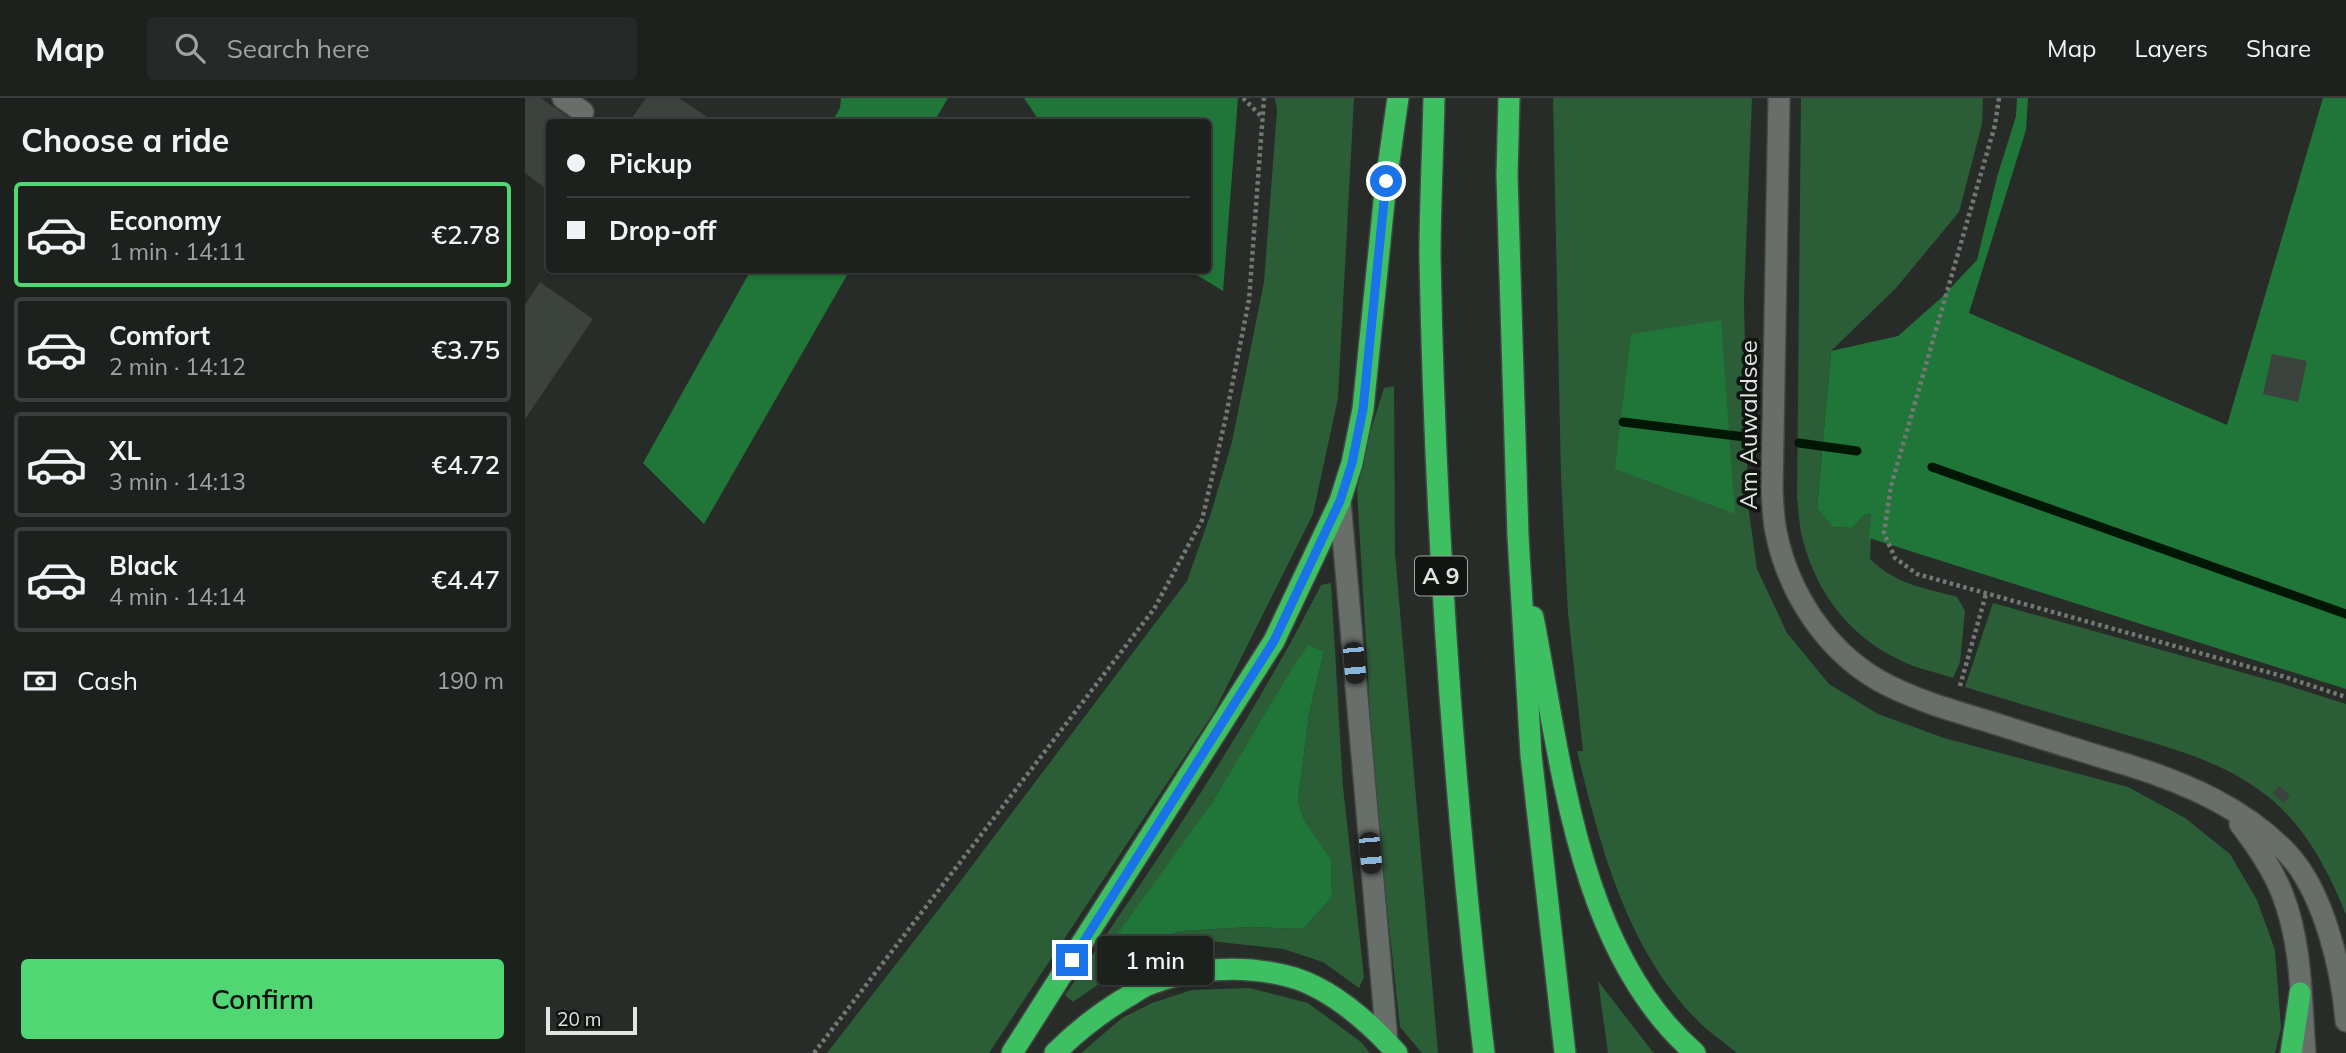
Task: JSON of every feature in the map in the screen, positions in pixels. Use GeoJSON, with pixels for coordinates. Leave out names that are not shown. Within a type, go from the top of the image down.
{"type":"FeatureCollection","features":[{"type":"Feature","properties":{"kind":"highway"},"geometry":{"type":"LineString","coordinates":[[1012,1053],[1274,641],[1340,501],[1352,463],[1363,409],[1386,181],[1398,98]]}},
{"type":"Feature","properties":{"kind":"highway","name":"A 9"},"geometry":{"type":"LineString","coordinates":[[1434,98],[1430,254],[1440,567],[1467,908],[1484,1053]]}},
{"type":"Feature","properties":{"kind":"highway"},"geometry":{"type":"LineString","coordinates":[[1509,98],[1507,176],[1518,536],[1531,755],[1565,1053]]}},
{"type":"Feature","properties":{"kind":"highway"},"geometry":{"type":"LineString","coordinates":[[1518,536],[1570,805],[1600,909],[1619,952],[1647,998],[1695,1053]]}},
{"type":"Feature","properties":{"kind":"highway"},"geometry":{"type":"LineString","coordinates":[[1055,1053],[1079,1029],[1149,984],[1195,972],[1238,970],[1285,975],[1321,991],[1354,1011],[1392,1048]]}},
{"type":"Feature","properties":{"kind":"highway"},"geometry":{"type":"LineString","coordinates":[[2291,1053],[2300,993]]}},
{"type":"Feature","properties":{"kind":"street"},"geometry":{"type":"LineString","coordinates":[[563,98],[583,112]]}},
{"type":"Feature","properties":{"kind":"street","name":"Am Auwaldsee"},"geometry":{"type":"LineString","coordinates":[[1779,98],[1772,490],[1776,531],[1786,567],[1801,601],[1823,633],[1850,660],[1878,680],[1919,699],[2187,786],[2226,806],[2268,836],[2289,855],[2311,889],[2340,970],[2346,1021]]}},
{"type":"Feature","properties":{"kind":"street"},"geometry":{"type":"LineString","coordinates":[[1340,501],[1392,1048]]}},
{"type":"Feature","properties":{"kind":"street","name":"Am Auwaldsee"},"geometry":{"type":"LineString","coordinates":[[2226,806],[2263,853],[2283,894],[2295,938],[2305,1053]]}},
{"type":"Feature","properties":{"kind":"path"},"geometry":{"type":"LineString","coordinates":[[1243,98],[1263,118]]}},
{"type":"Feature","properties":{"kind":"path"},"geometry":{"type":"LineString","coordinates":[[814,1053],[1154,608],[1202,520],[1226,421],[1249,300],[1264,98]]}},
{"type":"Feature","properties":{"kind":"path"},"geometry":{"type":"LineString","coordinates":[[1999,98],[1995,125],[1891,486],[1884,533],[1895,558],[1917,574],[2282,676],[2346,697]]}},
{"type":"Feature","properties":{"kind":"path"},"geometry":{"type":"LineString","coordinates":[[1953,710],[1986,593]]}},
{"type":"Feature","properties":{"kind":"green space"},"geometry":{"type":"Polygon","coordinates":[[[841,98],[948,98],[936,119],[834,119],[840,108],[841,98]]]}},
{"type":"Feature","properties":{"kind":"green space"},"geometry":{"type":"Polygon","coordinates":[[[1024,98],[1238,98],[1223,291],[1194,273],[1211,273],[1211,119],[1038,119],[1024,98]]]}},
{"type":"Feature","properties":{"kind":"green space"},"geometry":{"type":"Polygon","coordinates":[[[1275,98],[1354,98],[1338,398],[1313,514],[1214,712],[989,1053],[827,1053],[1187,581],[1232,442],[1264,282],[1277,110],[1275,98]]]}},
{"type":"Feature","properties":{"kind":"green space"},"geometry":{"type":"Polygon","coordinates":[[[1553,98],[1752,98],[1744,298],[1748,505],[1757,569],[1787,633],[1829,684],[1878,714],[1944,738],[2128,787],[2185,818],[2230,854],[2257,900],[2275,950],[2281,1028],[2275,1053],[1737,1053],[1701,1024],[1672,991],[1651,960],[1619,893],[1595,822],[1577,751],[1583,751],[1568,613],[1561,477],[1553,98]]]}},
{"type":"Feature","properties":{"kind":"green space"},"geometry":{"type":"Polygon","coordinates":[[[1801,98],[1983,98],[1982,124],[1959,212],[1896,288],[1831,351],[1817,507],[1833,527],[1852,528],[1863,516],[1872,514],[1870,559],[1900,580],[1957,597],[1965,611],[1960,662],[1953,678],[1902,661],[1883,651],[1852,627],[1817,579],[1803,541],[1797,498],[1801,98]]]}},
{"type":"Feature","properties":{"kind":"green space"},"geometry":{"type":"Polygon","coordinates":[[[2017,98],[2028,98],[2026,130],[1969,313],[2227,425],[2323,98],[2346,98],[2346,689],[1869,538],[1871,514],[1863,516],[1852,528],[1833,527],[1817,508],[1831,351],[1898,336],[1941,298],[1977,260],[1997,177],[2016,116],[2017,98]]]}},
{"type":"Feature","properties":{"kind":"green space"},"geometry":{"type":"Polygon","coordinates":[[[749,273],[848,273],[704,524],[643,463],[749,273]]]}},
{"type":"Feature","properties":{"kind":"green space"},"geometry":{"type":"Polygon","coordinates":[[[1721,320],[1735,514],[1615,469],[1631,334],[1721,320]]]}},
{"type":"Feature","properties":{"kind":"green space"},"geometry":{"type":"Polygon","coordinates":[[[1394,386],[1395,553],[1438,1053],[1422,1053],[1400,1027],[1375,796],[1357,490],[1369,436],[1384,388],[1394,386]]]}},
{"type":"Feature","properties":{"kind":"green space"},"geometry":{"type":"Polygon","coordinates":[[[1331,583],[1343,787],[1364,977],[1359,988],[1323,962],[1283,949],[1210,941],[1160,952],[1125,966],[1073,1002],[1065,995],[1167,845],[1232,743],[1293,639],[1321,585],[1331,583]],[[1308,646],[1290,671],[1211,804],[1115,950],[1182,931],[1251,927],[1303,929],[1332,897],[1331,861],[1304,820],[1298,801],[1309,714],[1324,653],[1308,646]]]}},
{"type":"Feature","properties":{"kind":"green space"},"geometry":{"type":"Polygon","coordinates":[[[1993,603],[2346,704],[2346,915],[2316,852],[2295,824],[2271,799],[2234,774],[2173,749],[1965,687],[1993,603]]]}},
{"type":"Feature","properties":{"kind":"green space"},"geometry":{"type":"Polygon","coordinates":[[[1308,645],[1324,652],[1309,714],[1298,801],[1304,820],[1331,860],[1332,897],[1303,929],[1251,927],[1182,931],[1115,950],[1114,939],[1211,804],[1308,645]]]}},
{"type":"Feature","properties":{"kind":"green space"},"geometry":{"type":"Polygon","coordinates":[[[1598,981],[1652,1051],[1654,1053],[1608,1053],[1598,981]]]}},
{"type":"Feature","properties":{"kind":"green space"},"geometry":{"type":"Polygon","coordinates":[[[1250,988],[1308,1003],[1361,1042],[1370,1053],[1081,1053],[1122,1018],[1152,1003],[1192,990],[1250,988]]]}},
{"type":"Feature","properties":{"kind":"building"},"geometry":{"type":"Polygon","coordinates":[[[525,98],[541,98],[571,119],[546,119],[546,189],[525,173],[525,98]]]}},
{"type":"Feature","properties":{"kind":"building"},"geometry":{"type":"Polygon","coordinates":[[[646,98],[679,98],[710,119],[631,119],[646,98]]]}},
{"type":"Feature","properties":{"kind":"building"},"geometry":{"type":"Polygon","coordinates":[[[540,282],[593,319],[525,419],[525,305],[540,282]]]}},
{"type":"Feature","properties":{"kind":"building"},"geometry":{"type":"Polygon","coordinates":[[[2272,354],[2307,361],[2298,402],[2263,394],[2272,354]]]}},
{"type":"Feature","properties":{"kind":"building"},"geometry":{"type":"Polygon","coordinates":[[[2279,786],[2290,795],[2284,803],[2273,794],[2279,786]]]}},
{"type":"Feature","properties":{"kind":"waterway"},"geometry":{"type":"LineString","coordinates":[[1623,422],[1745,437]]}},
{"type":"Feature","properties":{"kind":"waterway"},"geometry":{"type":"LineString","coordinates":[[1799,443],[1857,451]]}},
{"type":"Feature","properties":{"kind":"waterway"},"geometry":{"type":"LineString","coordinates":[[1932,467],[2346,614]]}},
{"type":"Feature","properties":{"kind":"route"},"geometry":{"type":"LineString","coordinates":[[1072,960],[1274,641],[1340,501],[1352,463],[1363,409],[1386,181]]}}]}
